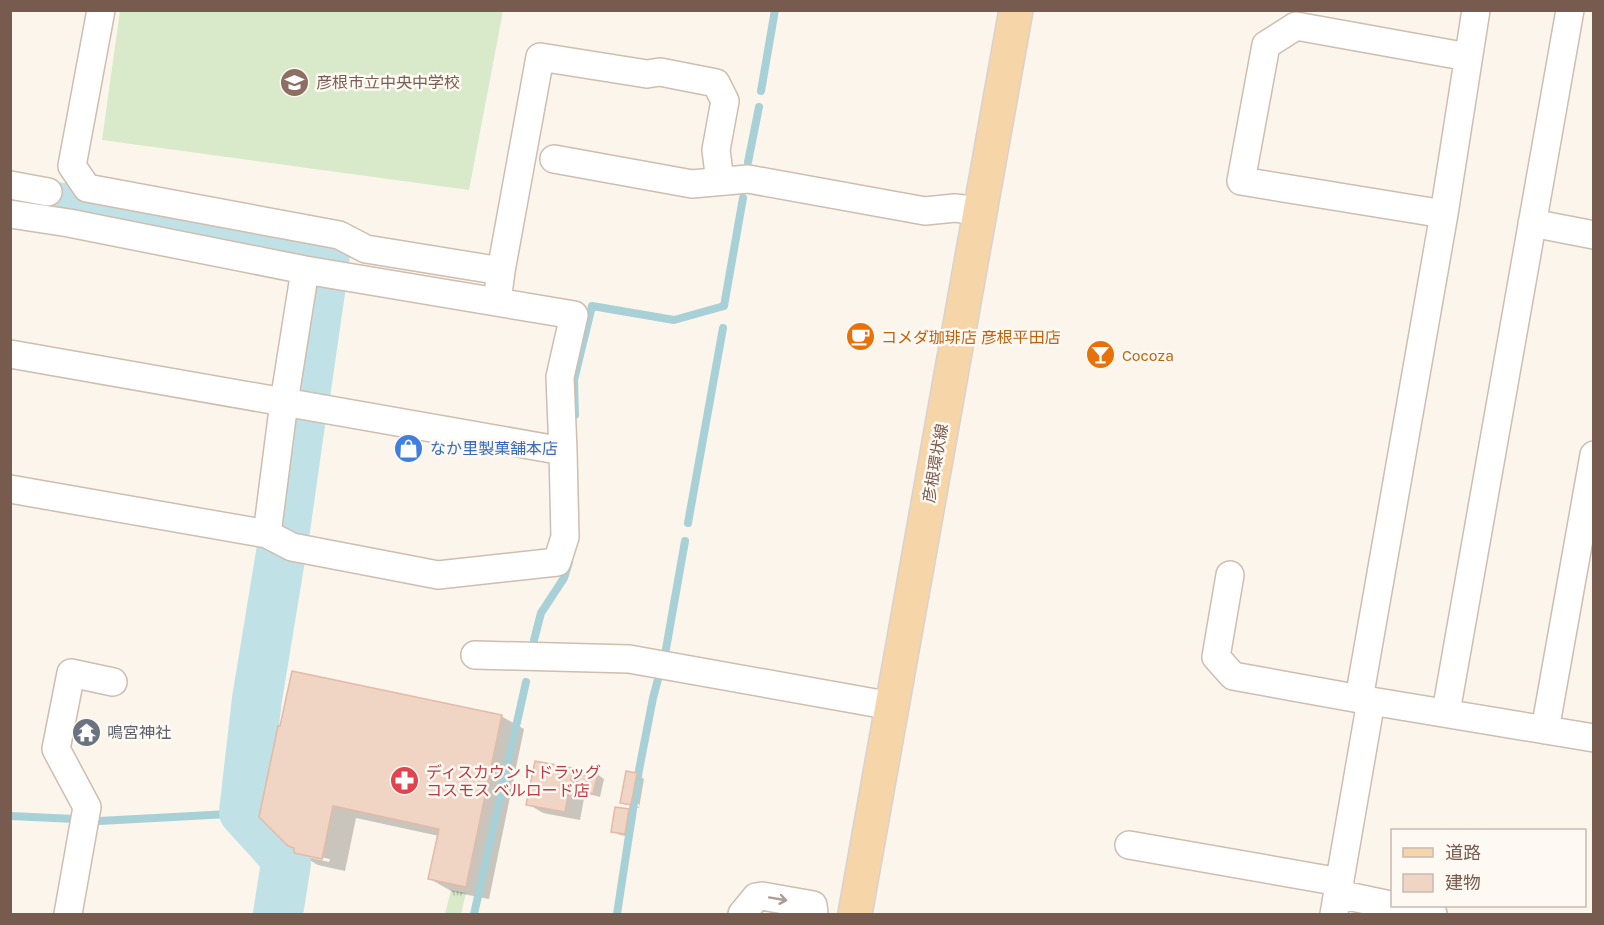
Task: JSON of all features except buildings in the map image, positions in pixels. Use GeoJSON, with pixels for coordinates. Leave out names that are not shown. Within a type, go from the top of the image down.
{"type":"FeatureCollection","features":[{"type":"Feature","properties":{"kind":"main road","name":"彦根環状線"},"geometry":{"type":"LineString","coordinates":[[855,915],[1016,10]]}},
{"type":"Feature","properties":{"kind":"street"},"geometry":{"type":"LineString","coordinates":[[101,10],[72,166],[87,188],[339,235],[366,249],[501,271]]}},
{"type":"Feature","properties":{"kind":"street"},"geometry":{"type":"LineString","coordinates":[[1337,897],[1365,700],[1476,10]]}},
{"type":"Feature","properties":{"kind":"street"},"geometry":{"type":"LineString","coordinates":[[1446,712],[1570,10]]}},
{"type":"Feature","properties":{"kind":"street"},"geometry":{"type":"LineString","coordinates":[[1444,214],[1241,181],[1266,45],[1296,26],[1468,57]]}},
{"type":"Feature","properties":{"kind":"street"},"geometry":{"type":"LineString","coordinates":[[497,302],[540,57],[647,74],[660,72],[716,83],[725,101],[716,150],[720,181]]}},
{"type":"Feature","properties":{"kind":"street"},"geometry":{"type":"LineString","coordinates":[[554,159],[692,183],[748,179],[924,211],[954,208],[980,210]]}},
{"type":"Feature","properties":{"kind":"street"},"geometry":{"type":"LineString","coordinates":[[10,185],[48,192]]}},
{"type":"Feature","properties":{"kind":"street"},"geometry":{"type":"LineString","coordinates":[[10,214],[69,223],[305,270],[574,315],[560,377],[565,537],[557,562],[438,575],[292,547],[267,534],[10,489]]}},
{"type":"Feature","properties":{"kind":"street"},"geometry":{"type":"LineString","coordinates":[[1532,223],[1593,235]]}},
{"type":"Feature","properties":{"kind":"street"},"geometry":{"type":"LineString","coordinates":[[267,534],[284,402],[305,270]]}},
{"type":"Feature","properties":{"kind":"street"},"geometry":{"type":"LineString","coordinates":[[10,354],[563,451]]}},
{"type":"Feature","properties":{"kind":"street"},"geometry":{"type":"LineString","coordinates":[[1545,730],[1593,455]]}},
{"type":"Feature","properties":{"kind":"street"},"geometry":{"type":"LineString","coordinates":[[1230,575],[1216,657],[1233,676],[1593,738]]}},
{"type":"Feature","properties":{"kind":"street"},"geometry":{"type":"LineString","coordinates":[[475,655],[629,659],[892,706]]}},
{"type":"Feature","properties":{"kind":"street"},"geometry":{"type":"LineString","coordinates":[[68,915],[87,807],[56,749],[58,738],[71,673],[113,682]]}},
{"type":"Feature","properties":{"kind":"street"},"geometry":{"type":"LineString","coordinates":[[1129,845],[1337,897],[1433,915]]}},
{"type":"Feature","properties":{"kind":"street"},"geometry":{"type":"LineString","coordinates":[[742,915],[756,897],[762,896],[813,905],[814,915]]}},
{"type":"Feature","properties":{"kind":"green space","name":"彦根市立中央中学校"},"geometry":{"type":"Polygon","coordinates":[[[120,11],[503,11],[469,190],[102,140],[120,11]]]}},
{"type":"Feature","properties":{"kind":"green space"},"geometry":{"type":"Polygon","coordinates":[[[451,890],[466,893],[461,914],[445,914],[451,890]]]}},
{"type":"Feature","properties":{"kind":"waterway"},"geometry":{"type":"LineString","coordinates":[[761,91],[775,10]]}},
{"type":"Feature","properties":{"kind":"waterway"},"geometry":{"type":"LineString","coordinates":[[748,162],[759,107]]}},
{"type":"Feature","properties":{"kind":"waterway"},"geometry":{"type":"LineString","coordinates":[[575,415],[574,380],[592,306],[674,320],[724,306],[743,198]]}},
{"type":"Feature","properties":{"kind":"waterway"},"geometry":{"type":"LineString","coordinates":[[10,199],[325,254],[324,263]]}},
{"type":"Feature","properties":{"kind":"waterway"},"geometry":{"type":"LineString","coordinates":[[305,396],[321,285]]}},
{"type":"Feature","properties":{"kind":"waterway"},"geometry":{"type":"LineString","coordinates":[[688,523],[723,328]]}},
{"type":"Feature","properties":{"kind":"waterway"},"geometry":{"type":"LineString","coordinates":[[285,530],[301,417]]}},
{"type":"Feature","properties":{"kind":"waterway"},"geometry":{"type":"LineString","coordinates":[[617,914],[639,770],[653,698],[666,649],[685,541]]}},
{"type":"Feature","properties":{"kind":"waterway"},"geometry":{"type":"LineString","coordinates":[[278,914],[286,863],[284,856],[244,812],[257,699],[281,553]]}},
{"type":"Feature","properties":{"kind":"waterway"},"geometry":{"type":"LineString","coordinates":[[534,640],[541,613],[564,578],[569,562]]}},
{"type":"Feature","properties":{"kind":"waterway"},"geometry":{"type":"LineString","coordinates":[[474,914],[526,682]]}},
{"type":"Feature","properties":{"kind":"waterway"},"geometry":{"type":"LineString","coordinates":[[99,821],[229,814],[245,803]]}},
{"type":"Feature","properties":{"kind":"waterway"},"geometry":{"type":"LineString","coordinates":[[10,816],[75,819]]}},
{"type":"Feature","properties":{"kind":"place","name":"彦根市立中央中学校"},"geometry":{"type":"Point","coordinates":[295,82]}},
{"type":"Feature","properties":{"kind":"place","name":"コメダ珈琲店 彦根平田店"},"geometry":{"type":"Point","coordinates":[860,337]}},
{"type":"Feature","properties":{"kind":"place","name":"Cocoza"},"geometry":{"type":"Point","coordinates":[1101,355]}},
{"type":"Feature","properties":{"kind":"place","name":"なか里製菓舗本店"},"geometry":{"type":"Point","coordinates":[409,448]}},
{"type":"Feature","properties":{"kind":"place","name":"鳴宮神社"},"geometry":{"type":"Point","coordinates":[86,732]}},
{"type":"Feature","properties":{"kind":"place","name":"ディスカウントドラッグ コスモス ベルロード店"},"geometry":{"type":"Point","coordinates":[405,781]}}]}
